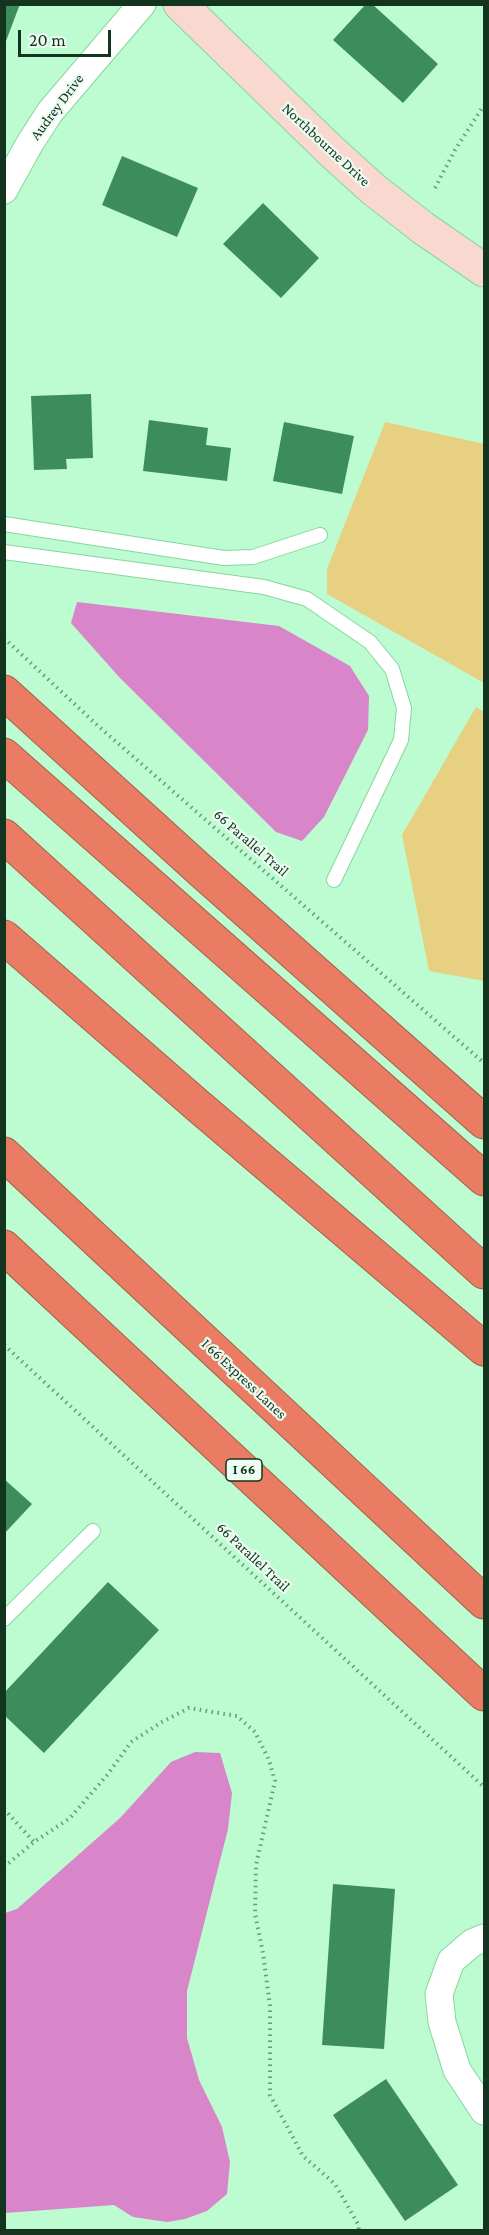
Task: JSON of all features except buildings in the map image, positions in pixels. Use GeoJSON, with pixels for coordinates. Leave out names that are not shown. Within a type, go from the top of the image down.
{"type":"FeatureCollection","features":[{"type":"Feature","properties":{"kind":"highway"},"geometry":{"type":"LineString","coordinates":[[4,692],[484,1122]]}},
{"type":"Feature","properties":{"kind":"highway"},"geometry":{"type":"LineString","coordinates":[[4,754],[484,1179]]}},
{"type":"Feature","properties":{"kind":"highway"},"geometry":{"type":"LineString","coordinates":[[4,836],[484,1272]]}},
{"type":"Feature","properties":{"kind":"highway"},"geometry":{"type":"LineString","coordinates":[[4,937],[484,1349]]}},
{"type":"Feature","properties":{"kind":"highway","name":"I 66 Express Lanes"},"geometry":{"type":"LineString","coordinates":[[4,1154],[484,1602]]}},
{"type":"Feature","properties":{"kind":"highway","name":"I 66"},"geometry":{"type":"LineString","coordinates":[[4,1247],[484,1694]]}},
{"type":"Feature","properties":{"kind":"street","name":"Audrey Drive"},"geometry":{"type":"LineString","coordinates":[[4,190],[50,111],[142,4]]}},
{"type":"Feature","properties":{"kind":"street","name":"Northbourne Drive"},"geometry":{"type":"LineString","coordinates":[[180,4],[373,189],[423,228],[484,270]]}},
{"type":"Feature","properties":{"kind":"street"},"geometry":{"type":"LineString","coordinates":[[484,1938],[472,1943],[451,1961],[440,1994],[442,2022],[457,2070],[484,2111]]}},
{"type":"Feature","properties":{"kind":"lane"},"geometry":{"type":"LineString","coordinates":[[4,524],[224,558],[253,557],[320,535]]}},
{"type":"Feature","properties":{"kind":"lane"},"geometry":{"type":"LineString","coordinates":[[4,552],[264,587],[307,599],[370,642],[392,669],[404,708],[401,740],[333,880]]}},
{"type":"Feature","properties":{"kind":"lane"},"geometry":{"type":"LineString","coordinates":[[4,1619],[93,1531]]}},
{"type":"Feature","properties":{"kind":"path"},"geometry":{"type":"LineString","coordinates":[[435,188],[454,150],[484,105]]}},
{"type":"Feature","properties":{"kind":"path","name":"66 Parallel Trail"},"geometry":{"type":"LineString","coordinates":[[4,638],[97,725],[484,1063]]}},
{"type":"Feature","properties":{"kind":"path","name":"66 Parallel Trail"},"geometry":{"type":"LineString","coordinates":[[4,1345],[484,1787]]}},
{"type":"Feature","properties":{"kind":"path"},"geometry":{"type":"LineString","coordinates":[[4,1867],[34,1842],[70,1818],[108,1774],[131,1742],[162,1722],[189,1708],[237,1716],[255,1732],[269,1760],[275,1781],[256,1865],[255,1914],[270,2006],[270,2095],[303,2156],[335,2184],[358,2224],[359,2230]]}},
{"type":"Feature","properties":{"kind":"path"},"geometry":{"type":"LineString","coordinates":[[4,1809],[34,1842]]}},
{"type":"Feature","properties":{"kind":"shaded area"},"geometry":{"type":"Polygon","coordinates":[[[385,422],[484,444],[484,683],[327,594],[327,569],[385,422]]]}},
{"type":"Feature","properties":{"kind":"shaded area"},"geometry":{"type":"Polygon","coordinates":[[[77,602],[279,626],[350,666],[369,696],[368,730],[324,817],[302,841],[276,832],[120,678],[71,623],[77,602]]]}},
{"type":"Feature","properties":{"kind":"shaded area"},"geometry":{"type":"Polygon","coordinates":[[[476,707],[484,712],[484,981],[429,971],[402,835],[476,707]]]}},
{"type":"Feature","properties":{"kind":"shaded area"},"geometry":{"type":"Polygon","coordinates":[[[195,1752],[220,1753],[232,1793],[228,1829],[187,1991],[187,2038],[199,2080],[222,2127],[230,2162],[227,2194],[207,2211],[185,2219],[167,2222],[133,2217],[114,2205],[5,2213],[5,1913],[17,1909],[120,1818],[171,1762],[195,1752]]]}}]}
